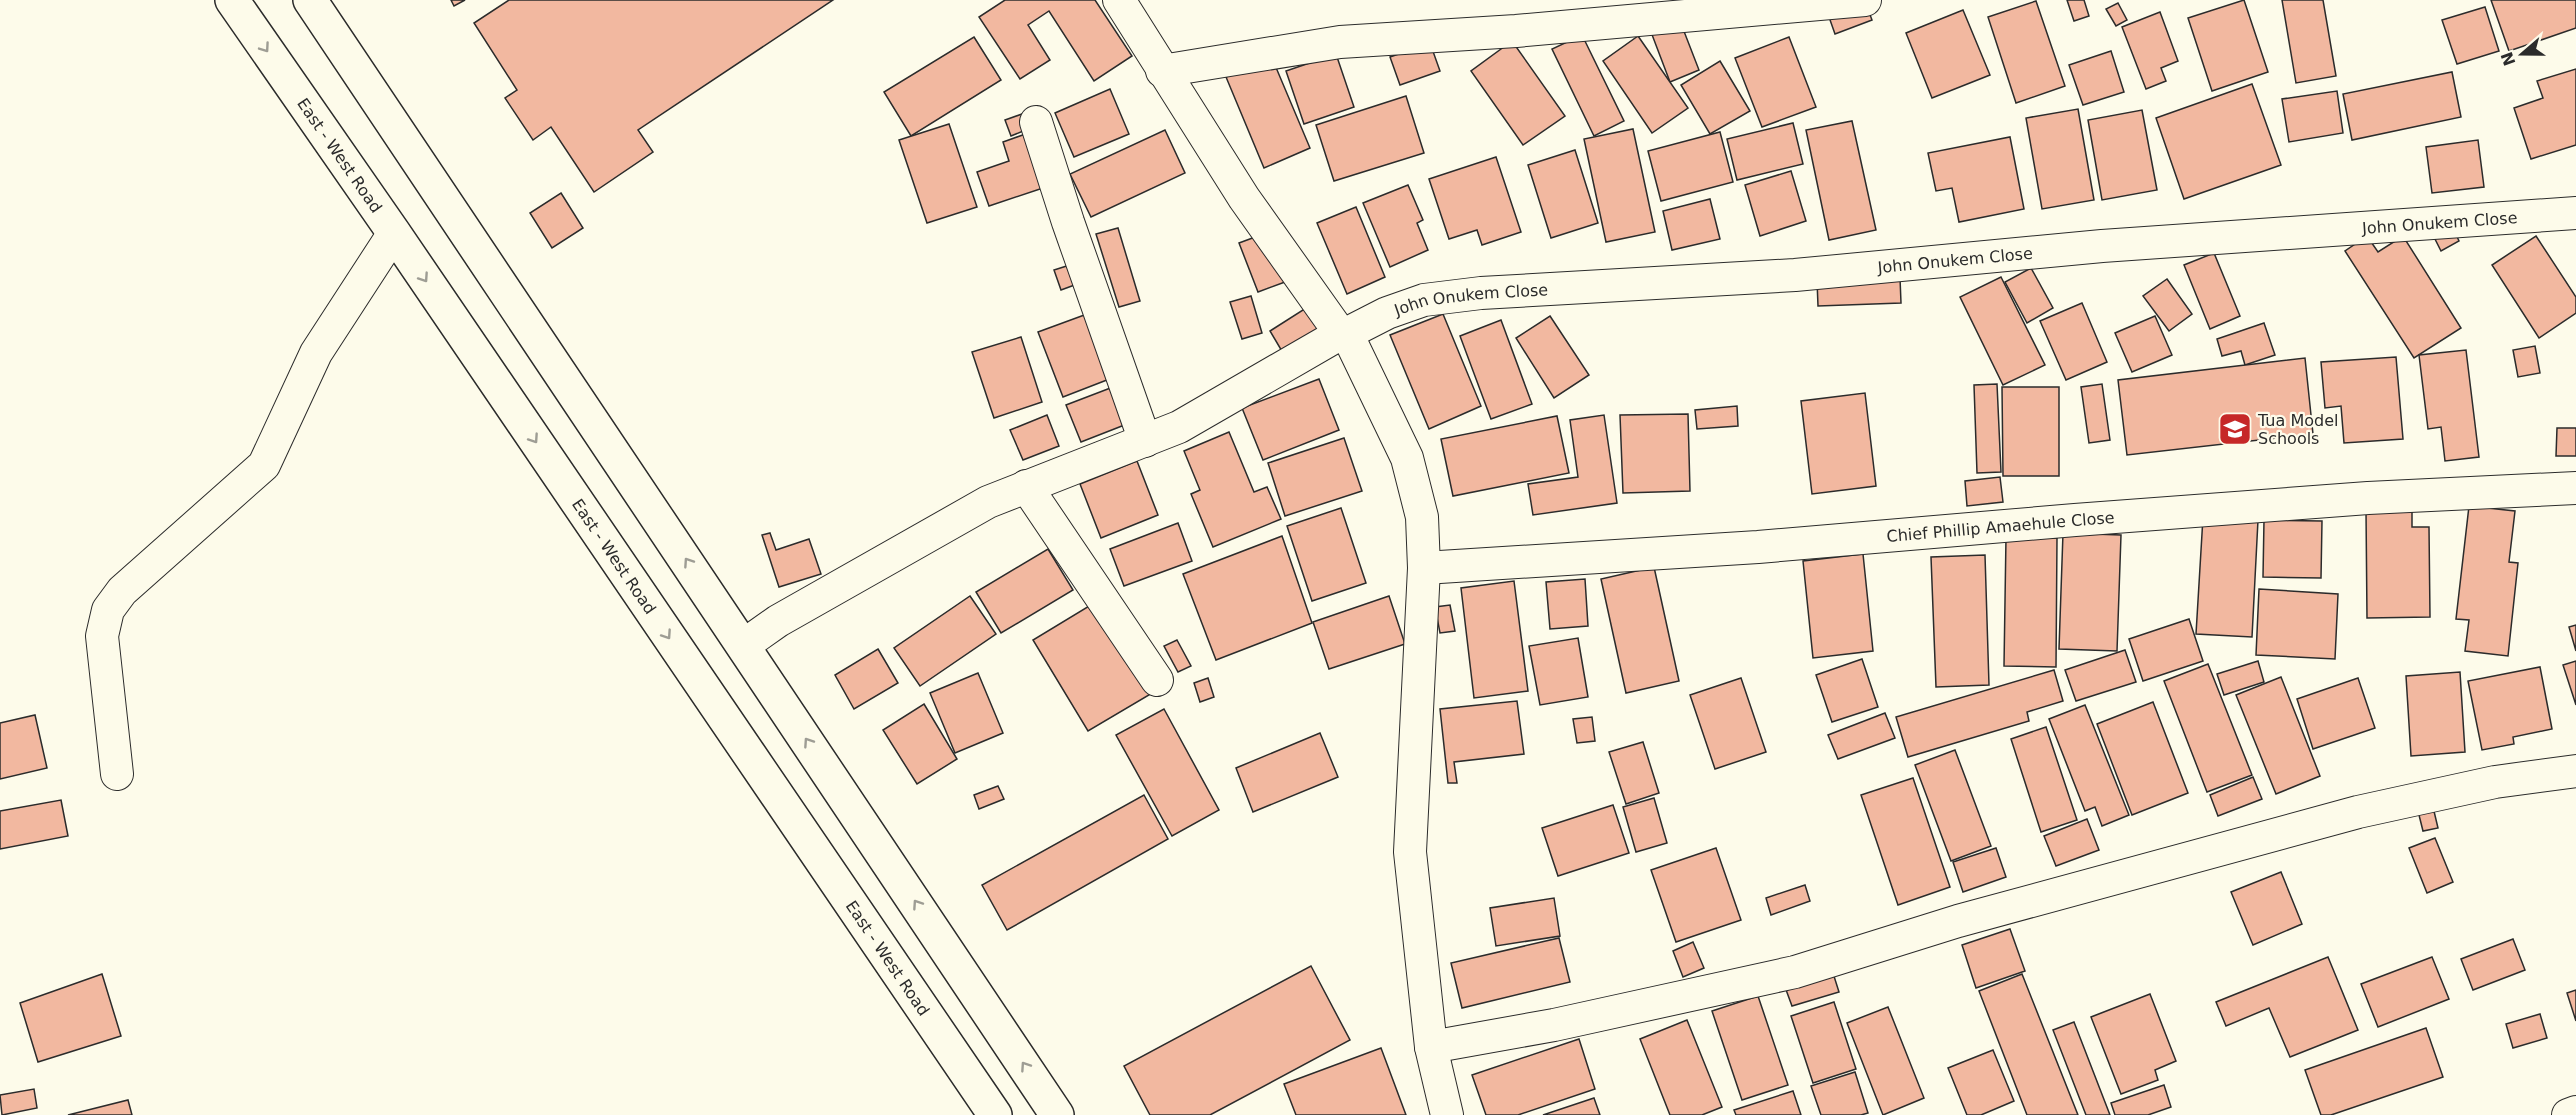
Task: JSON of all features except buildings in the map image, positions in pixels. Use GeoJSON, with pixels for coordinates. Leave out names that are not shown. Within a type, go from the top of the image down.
{"type":"FeatureCollection","features":[{"type":"Feature","properties":{"kind":"main road","name":"East - West Road"},"geometry":{"type":"LineString","coordinates":[[232,0],[394,233],[995,1115]]}},
{"type":"Feature","properties":{"kind":"main road"},"geometry":{"type":"LineString","coordinates":[[310,0],[1057,1115]]}},
{"type":"Feature","properties":{"kind":"street"},"geometry":{"type":"LineString","coordinates":[[1119,0],[1244,198],[1342,336],[1350,342],[1407,458],[1422,517],[1424,568],[1410,852],[1431,1047],[1447,1115]]}},
{"type":"Feature","properties":{"kind":"street"},"geometry":{"type":"LineString","coordinates":[[1162,70],[1340,42],[1527,30],[1865,0]]}},
{"type":"Feature","properties":{"kind":"street"},"geometry":{"type":"LineString","coordinates":[[1036,123],[1068,222],[1145,441]]}},
{"type":"Feature","properties":{"kind":"street","name":"John Onukem Close"},"geometry":{"type":"LineString","coordinates":[[744,645],[778,621],[978,508],[1026,486],[1179,427],[1333,338],[1342,336],[1387,313],[1424,300],[1481,293],[1795,275],[2102,246],[2576,213]]}},
{"type":"Feature","properties":{"kind":"street"},"geometry":{"type":"LineString","coordinates":[[117,774],[102,636],[108,610],[122,591],[264,465],[316,353],[394,233]]}},
{"type":"Feature","properties":{"kind":"street"},"geometry":{"type":"LineString","coordinates":[[1026,486],[1157,681]]}},
{"type":"Feature","properties":{"kind":"street","name":"Chief Phillip Amaehule Close"},"geometry":{"type":"LineString","coordinates":[[1424,568],[1758,547],[2356,499],[2576,488]]}},
{"type":"Feature","properties":{"kind":"street"},"geometry":{"type":"LineString","coordinates":[[1431,1047],[1554,1025],[1795,972],[1958,921],[2358,812],[2495,782],[2576,771]]}},
{"type":"Feature","properties":{"kind":"street"},"geometry":{"type":"LineString","coordinates":[[2568,1115],[2576,1112]]}},
{"type":"Feature","properties":{"kind":"place","name":"Tua Model Schools"},"geometry":{"type":"Point","coordinates":[2235,429]}}]}
